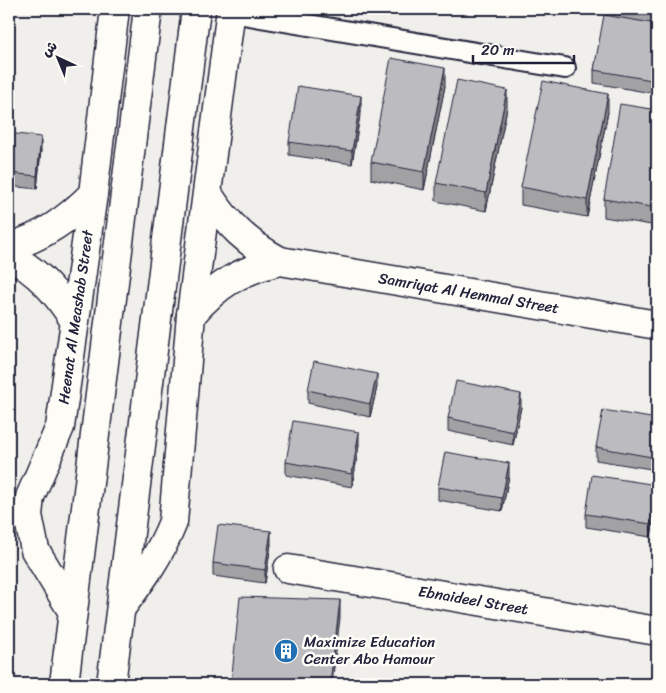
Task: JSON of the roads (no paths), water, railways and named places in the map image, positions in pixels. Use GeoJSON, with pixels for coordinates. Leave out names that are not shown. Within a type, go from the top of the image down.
{"type":"FeatureCollection","features":[{"type":"Feature","properties":{"kind":"street","name":"Heenat Al Meashab Street"},"geometry":{"type":"LineString","coordinates":[[72,610],[35,550],[28,515],[30,496],[60,427],[93,194],[115,9]]}},
{"type":"Feature","properties":{"kind":"street"},"geometry":{"type":"LineString","coordinates":[[64,684],[148,9]]}},
{"type":"Feature","properties":{"kind":"street"},"geometry":{"type":"LineString","coordinates":[[111,684],[196,9]]}},
{"type":"Feature","properties":{"kind":"street"},"geometry":{"type":"LineString","coordinates":[[121,608],[149,570],[163,547],[173,522],[191,315],[231,10]]}},
{"type":"Feature","properties":{"kind":"street"},"geometry":{"type":"LineString","coordinates":[[9,247],[50,230],[73,214],[93,194]]}},
{"type":"Feature","properties":{"kind":"street","name":"Samriyat Al Hemmal Street"},"geometry":{"type":"LineString","coordinates":[[208,194],[221,215],[238,234],[258,249],[280,261],[657,325]]}},
{"type":"Feature","properties":{"kind":"street"},"geometry":{"type":"LineString","coordinates":[[9,256],[42,279],[60,298],[74,320]]}},
{"type":"Feature","properties":{"kind":"street","name":"Samriyat Al Hemmal Street"},"geometry":{"type":"LineString","coordinates":[[191,315],[209,295],[230,279],[254,267],[280,261]]}},
{"type":"Feature","properties":{"kind":"street","name":"Ebnaideel Street"},"geometry":{"type":"LineString","coordinates":[[288,569],[657,631]]}},
{"type":"Feature","properties":{"kind":"lane"},"geometry":{"type":"LineString","coordinates":[[231,10],[565,68]]}},
{"type":"Feature","properties":{"kind":"place","name":"Maximize Education Center Abo Hamour"},"geometry":{"type":"Point","coordinates":[286,651]}}]}
